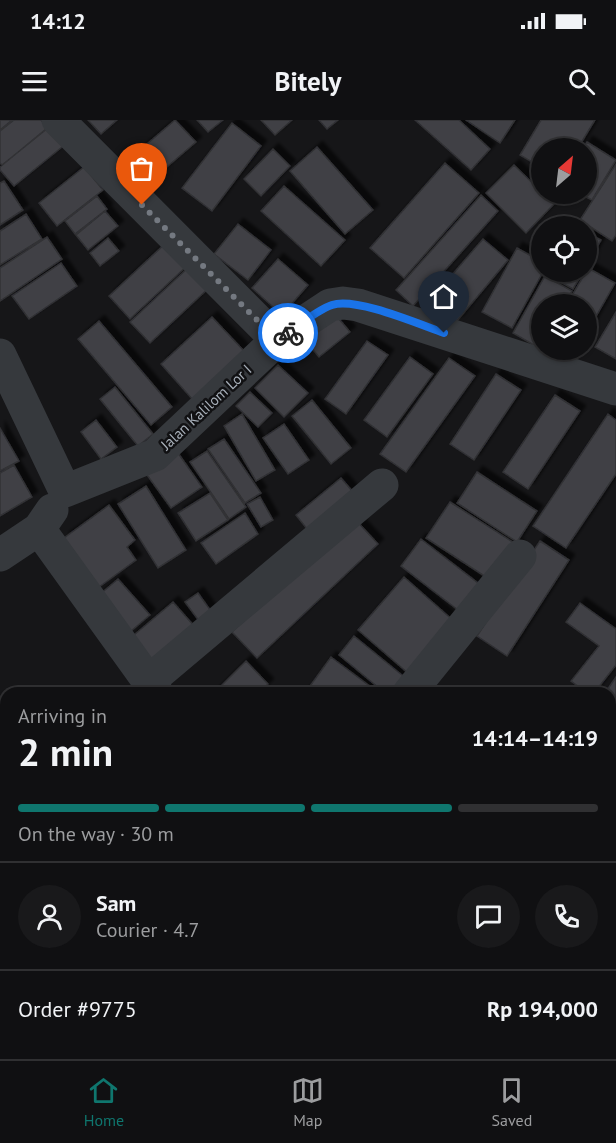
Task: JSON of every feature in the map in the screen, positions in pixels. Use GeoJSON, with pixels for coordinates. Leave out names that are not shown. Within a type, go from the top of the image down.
{"type":"FeatureCollection","features":[{"type":"Feature","properties":{"kind":"street"},"geometry":{"type":"LineString","coordinates":[[58,120],[277,340]]}},
{"type":"Feature","properties":{"kind":"street","name":"Jalan Kalilom Lor I"},"geometry":{"type":"LineString","coordinates":[[66,491],[155,455],[277,340],[330,305],[344,303],[358,305],[616,389]]}},
{"type":"Feature","properties":{"kind":"street"},"geometry":{"type":"LineString","coordinates":[[0,355],[66,491],[39,529],[0,555]]}},
{"type":"Feature","properties":{"kind":"street"},"geometry":{"type":"LineString","coordinates":[[39,529],[153,687],[382,485]]}},
{"type":"Feature","properties":{"kind":"street"},"geometry":{"type":"LineString","coordinates":[[414,687],[519,556]]}},
{"type":"Feature","properties":{"kind":"building"},"geometry":{"type":"Polygon","coordinates":[[[0,120],[12,120],[0,130],[0,120]]]}},
{"type":"Feature","properties":{"kind":"building"},"geometry":{"type":"Polygon","coordinates":[[[14,120],[41,120],[48,128],[2,165],[0,163],[0,131],[14,120]]]}},
{"type":"Feature","properties":{"kind":"building"},"geometry":{"type":"Polygon","coordinates":[[[88,120],[117,120],[101,134],[88,120]]]}},
{"type":"Feature","properties":{"kind":"building"},"geometry":{"type":"Polygon","coordinates":[[[175,120],[196,142],[147,184],[127,161],[175,120]]]}},
{"type":"Feature","properties":{"kind":"building"},"geometry":{"type":"Polygon","coordinates":[[[197,120],[223,120],[208,132],[197,120]]]}},
{"type":"Feature","properties":{"kind":"building"},"geometry":{"type":"Polygon","coordinates":[[[261,120],[292,120],[275,135],[261,120]]]}},
{"type":"Feature","properties":{"kind":"building"},"geometry":{"type":"Polygon","coordinates":[[[319,120],[338,120],[327,129],[319,120]]]}},
{"type":"Feature","properties":{"kind":"building"},"geometry":{"type":"Polygon","coordinates":[[[415,120],[459,120],[490,149],[471,170],[415,120]]]}},
{"type":"Feature","properties":{"kind":"building"},"geometry":{"type":"Polygon","coordinates":[[[466,120],[515,120],[500,143],[466,120]]]}},
{"type":"Feature","properties":{"kind":"building"},"geometry":{"type":"Polygon","coordinates":[[[541,120],[595,120],[584,138],[531,138],[531,162],[520,155],[541,120]]]}},
{"type":"Feature","properties":{"kind":"building"},"geometry":{"type":"Polygon","coordinates":[[[232,123],[261,146],[212,211],[182,188],[232,123]]]}},
{"type":"Feature","properties":{"kind":"building"},"geometry":{"type":"Polygon","coordinates":[[[52,124],[67,143],[14,186],[0,167],[52,124]]]}},
{"type":"Feature","properties":{"kind":"building"},"geometry":{"type":"Polygon","coordinates":[[[317,147],[373,210],[345,234],[290,171],[317,147]]]}},
{"type":"Feature","properties":{"kind":"building"},"geometry":{"type":"Polygon","coordinates":[[[597,148],[616,160],[597,192],[597,148]]]}},
{"type":"Feature","properties":{"kind":"building"},"geometry":{"type":"Polygon","coordinates":[[[273,149],[290,166],[261,196],[244,179],[273,149]]]}},
{"type":"Feature","properties":{"kind":"building"},"geometry":{"type":"Polygon","coordinates":[[[445,163],[479,193],[404,278],[370,248],[445,163]]]}},
{"type":"Feature","properties":{"kind":"building"},"geometry":{"type":"Polygon","coordinates":[[[616,164],[616,235],[612,241],[597,231],[597,216],[583,216],[590,204],[597,204],[597,194],[616,164]]]}},
{"type":"Feature","properties":{"kind":"building"},"geometry":{"type":"Polygon","coordinates":[[[514,165],[531,182],[531,204],[554,204],[542,216],[531,216],[531,228],[526,233],[486,193],[514,165]]]}},
{"type":"Feature","properties":{"kind":"building"},"geometry":{"type":"Polygon","coordinates":[[[84,167],[103,190],[57,226],[39,203],[84,167]]]}},
{"type":"Feature","properties":{"kind":"building"},"geometry":{"type":"Polygon","coordinates":[[[4,181],[23,210],[0,225],[0,183],[4,181]]]}},
{"type":"Feature","properties":{"kind":"building"},"geometry":{"type":"Polygon","coordinates":[[[284,186],[345,240],[321,266],[261,211],[284,186]]]}},
{"type":"Feature","properties":{"kind":"building"},"geometry":{"type":"Polygon","coordinates":[[[481,195],[498,211],[413,306],[396,290],[481,195]]]}},
{"type":"Feature","properties":{"kind":"building"},"geometry":{"type":"Polygon","coordinates":[[[97,196],[107,209],[75,234],[65,221],[97,196]]]}},
{"type":"Feature","properties":{"kind":"building"},"geometry":{"type":"Polygon","coordinates":[[[105,211],[118,226],[88,250],[76,235],[105,211]]]}},
{"type":"Feature","properties":{"kind":"building"},"geometry":{"type":"Polygon","coordinates":[[[26,214],[42,239],[0,265],[0,231],[26,214]]]}},
{"type":"Feature","properties":{"kind":"building"},"geometry":{"type":"Polygon","coordinates":[[[238,224],[271,250],[248,280],[214,254],[238,224]]]}},
{"type":"Feature","properties":{"kind":"building"},"geometry":{"type":"Polygon","coordinates":[[[47,237],[62,259],[0,301],[0,268],[47,237]]]}},
{"type":"Feature","properties":{"kind":"building"},"geometry":{"type":"Polygon","coordinates":[[[108,238],[119,251],[100,266],[90,253],[108,238]]]}},
{"type":"Feature","properties":{"kind":"building"},"geometry":{"type":"Polygon","coordinates":[[[483,239],[508,260],[457,321],[431,299],[483,239]]]}},
{"type":"Feature","properties":{"kind":"building"},"geometry":{"type":"Polygon","coordinates":[[[168,241],[189,264],[130,319],[109,296],[168,241]]]}},
{"type":"Feature","properties":{"kind":"building"},"geometry":{"type":"Polygon","coordinates":[[[517,248],[531,256],[531,282],[537,282],[512,328],[482,312],[517,248]]]}},
{"type":"Feature","properties":{"kind":"building"},"geometry":{"type":"Polygon","coordinates":[[[278,259],[308,285],[282,315],[252,288],[278,259]]]}},
{"type":"Feature","properties":{"kind":"building"},"geometry":{"type":"Polygon","coordinates":[[[61,263],[77,286],[29,319],[12,296],[61,263]]]}},
{"type":"Feature","properties":{"kind":"building"},"geometry":{"type":"Polygon","coordinates":[[[192,264],[212,285],[150,343],[130,322],[192,264]]]}},
{"type":"Feature","properties":{"kind":"building"},"geometry":{"type":"Polygon","coordinates":[[[597,273],[615,283],[597,315],[597,294],[573,294],[580,282],[597,282],[597,273]]]}},
{"type":"Feature","properties":{"kind":"building"},"geometry":{"type":"Polygon","coordinates":[[[542,282],[556,282],[572,291],[570,294],[535,294],[542,282]]]}},
{"type":"Feature","properties":{"kind":"building"},"geometry":{"type":"Polygon","coordinates":[[[560,282],[577,282],[573,289],[560,282]]]}},
{"type":"Feature","properties":{"kind":"building"},"geometry":{"type":"Polygon","coordinates":[[[531,301],[531,343],[513,333],[531,301]]]}},
{"type":"Feature","properties":{"kind":"building"},"geometry":{"type":"Polygon","coordinates":[[[616,312],[616,359],[597,348],[597,344],[616,312]]]}},
{"type":"Feature","properties":{"kind":"building"},"geometry":{"type":"Polygon","coordinates":[[[334,313],[350,332],[319,357],[303,338],[334,313]]]}},
{"type":"Feature","properties":{"kind":"building"},"geometry":{"type":"Polygon","coordinates":[[[212,317],[245,352],[193,400],[161,364],[212,317]]]}},
{"type":"Feature","properties":{"kind":"building"},"geometry":{"type":"Polygon","coordinates":[[[99,321],[172,407],[151,425],[78,339],[99,321]]]}},
{"type":"Feature","properties":{"kind":"building"},"geometry":{"type":"Polygon","coordinates":[[[367,341],[388,355],[346,414],[325,399],[367,341]]]}},
{"type":"Feature","properties":{"kind":"building"},"geometry":{"type":"Polygon","coordinates":[[[410,357],[433,374],[387,437],[364,420],[410,357]]]}},
{"type":"Feature","properties":{"kind":"building"},"geometry":{"type":"Polygon","coordinates":[[[449,358],[475,376],[406,472],[380,454],[449,358]]]}},
{"type":"Feature","properties":{"kind":"building"},"geometry":{"type":"Polygon","coordinates":[[[278,365],[308,393],[284,417],[255,388],[278,365]]]}},
{"type":"Feature","properties":{"kind":"building"},"geometry":{"type":"Polygon","coordinates":[[[496,374],[521,390],[474,460],[450,444],[496,374]]]}},
{"type":"Feature","properties":{"kind":"building"},"geometry":{"type":"Polygon","coordinates":[[[115,387],[153,434],[138,446],[100,399],[115,387]]]}},
{"type":"Feature","properties":{"kind":"building"},"geometry":{"type":"Polygon","coordinates":[[[250,392],[272,413],[258,427],[236,406],[250,392]]]}},
{"type":"Feature","properties":{"kind":"building"},"geometry":{"type":"Polygon","coordinates":[[[555,395],[580,411],[528,489],[503,472],[555,395]]]}},
{"type":"Feature","properties":{"kind":"building"},"geometry":{"type":"Polygon","coordinates":[[[312,400],[351,448],[331,464],[292,416],[312,400]]]}},
{"type":"Feature","properties":{"kind":"building"},"geometry":{"type":"Polygon","coordinates":[[[242,414],[275,470],[256,481],[224,426],[242,414]]]}},
{"type":"Feature","properties":{"kind":"building"},"geometry":{"type":"Polygon","coordinates":[[[608,414],[616,420],[616,474],[566,548],[533,526],[608,414]]]}},
{"type":"Feature","properties":{"kind":"building"},"geometry":{"type":"Polygon","coordinates":[[[96,420],[117,447],[101,459],[81,432],[96,420]]]}},
{"type":"Feature","properties":{"kind":"building"},"geometry":{"type":"Polygon","coordinates":[[[284,424],[309,460],[288,474],[263,438],[284,424]]]}},
{"type":"Feature","properties":{"kind":"building"},"geometry":{"type":"Polygon","coordinates":[[[0,428],[19,461],[0,471],[0,428]]]}},
{"type":"Feature","properties":{"kind":"building"},"geometry":{"type":"Polygon","coordinates":[[[224,439],[261,493],[245,503],[208,449],[224,439]]]}},
{"type":"Feature","properties":{"kind":"building"},"geometry":{"type":"Polygon","coordinates":[[[207,451],[246,507],[229,519],[190,462],[207,451]]]}},
{"type":"Feature","properties":{"kind":"building"},"geometry":{"type":"Polygon","coordinates":[[[178,453],[202,487],[171,508],[147,475],[178,453]]]}},
{"type":"Feature","properties":{"kind":"building"},"geometry":{"type":"Polygon","coordinates":[[[14,465],[32,497],[0,516],[0,473],[14,465]]]}},
{"type":"Feature","properties":{"kind":"building"},"geometry":{"type":"Polygon","coordinates":[[[477,472],[537,511],[517,542],[457,503],[477,472]]]}},
{"type":"Feature","properties":{"kind":"building"},"geometry":{"type":"Polygon","coordinates":[[[341,478],[360,500],[315,539],[296,515],[341,478]]]}},
{"type":"Feature","properties":{"kind":"building"},"geometry":{"type":"Polygon","coordinates":[[[146,486],[186,550],[158,568],[118,504],[146,486]]]}},
{"type":"Feature","properties":{"kind":"building"},"geometry":{"type":"Polygon","coordinates":[[[210,493],[228,520],[196,541],[178,513],[210,493]]]}},
{"type":"Feature","properties":{"kind":"building"},"geometry":{"type":"Polygon","coordinates":[[[260,497],[273,520],[261,527],[247,504],[260,497]]]}},
{"type":"Feature","properties":{"kind":"building"},"geometry":{"type":"Polygon","coordinates":[[[450,502],[519,546],[495,583],[426,538],[450,502]]]}},
{"type":"Feature","properties":{"kind":"building"},"geometry":{"type":"Polygon","coordinates":[[[109,505],[135,540],[127,547],[136,560],[95,590],[64,538],[109,505]]]}},
{"type":"Feature","properties":{"kind":"building"},"geometry":{"type":"Polygon","coordinates":[[[245,513],[258,534],[216,564],[201,543],[245,513]]]}},
{"type":"Feature","properties":{"kind":"building"},"geometry":{"type":"Polygon","coordinates":[[[353,517],[378,544],[257,658],[232,632],[353,517]]]}},
{"type":"Feature","properties":{"kind":"building"},"geometry":{"type":"Polygon","coordinates":[[[421,539],[487,590],[467,617],[401,566],[421,539]]]}},
{"type":"Feature","properties":{"kind":"building"},"geometry":{"type":"Polygon","coordinates":[[[540,541],[569,560],[507,656],[477,636],[540,541]]]}},
{"type":"Feature","properties":{"kind":"building"},"geometry":{"type":"Polygon","coordinates":[[[404,577],[455,622],[409,674],[358,630],[404,577]]]}},
{"type":"Feature","properties":{"kind":"building"},"geometry":{"type":"Polygon","coordinates":[[[118,579],[150,615],[130,632],[99,595],[118,579]]]}},
{"type":"Feature","properties":{"kind":"building"},"geometry":{"type":"Polygon","coordinates":[[[198,593],[211,611],[199,621],[185,602],[198,593]]]}},
{"type":"Feature","properties":{"kind":"building"},"geometry":{"type":"Polygon","coordinates":[[[173,602],[195,627],[151,665],[128,640],[173,602]]]}},
{"type":"Feature","properties":{"kind":"building"},"geometry":{"type":"Polygon","coordinates":[[[580,603],[616,629],[616,665],[599,687],[579,687],[571,681],[599,646],[566,622],[580,603]]]}},
{"type":"Feature","properties":{"kind":"building"},"geometry":{"type":"Polygon","coordinates":[[[354,636],[413,684],[411,687],[378,687],[339,655],[354,636]]]}},
{"type":"Feature","properties":{"kind":"building"},"geometry":{"type":"Polygon","coordinates":[[[331,657],[371,687],[309,687],[331,657]]]}},
{"type":"Feature","properties":{"kind":"building"},"geometry":{"type":"Polygon","coordinates":[[[246,661],[268,684],[265,687],[220,687],[246,661]]]}},
{"type":"Feature","properties":{"kind":"building"},"geometry":{"type":"Polygon","coordinates":[[[616,677],[616,687],[609,687],[616,677]]]}},
{"type":"Feature","properties":{"kind":"way so far"},"geometry":{"type":"LineString","coordinates":[[142,205],[277,340],[288,333]]}},
{"type":"Feature","properties":{"kind":"route"},"geometry":{"type":"LineString","coordinates":[[288,333],[330,305],[344,303],[358,305],[444,333]]}}]}
